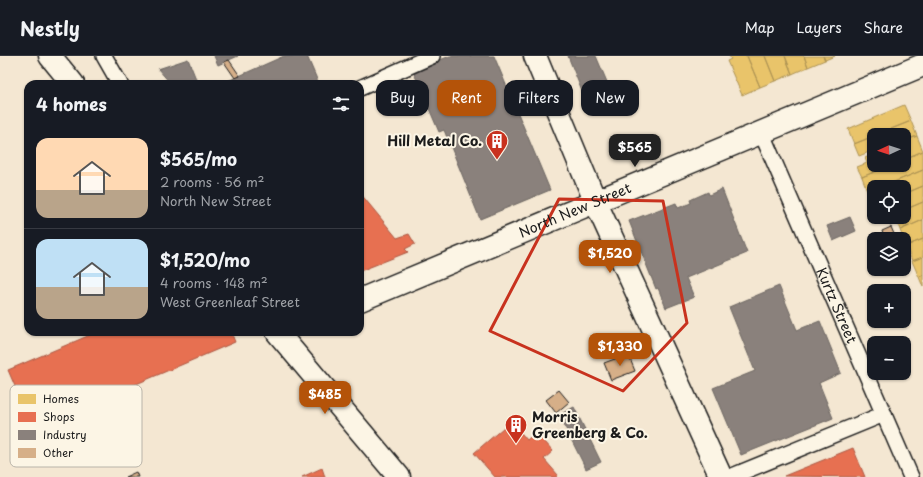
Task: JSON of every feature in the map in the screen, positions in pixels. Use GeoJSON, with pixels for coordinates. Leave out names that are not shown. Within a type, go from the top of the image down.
{"type":"FeatureCollection","features":[{"type":"Feature","properties":{"kind":"street"},"geometry":{"type":"LineString","coordinates":[[50,56],[70,80]]}},
{"type":"Feature","properties":{"kind":"street"},"geometry":{"type":"LineString","coordinates":[[535,56],[596,202],[720,477]]}},
{"type":"Feature","properties":{"kind":"street","name":"North New Street"},"geometry":{"type":"LineString","coordinates":[[364,298],[762,134],[923,65]]}},
{"type":"Feature","properties":{"kind":"street"},"geometry":{"type":"LineString","coordinates":[[282,336],[399,477]]}},
{"type":"Feature","properties":{"kind":"lane"},"geometry":{"type":"LineString","coordinates":[[104,56],[118,80]]}},
{"type":"Feature","properties":{"kind":"lane"},"geometry":{"type":"LineString","coordinates":[[364,86],[432,56]]}},
{"type":"Feature","properties":{"kind":"lane","name":"Kurtz Street"},"geometry":{"type":"LineString","coordinates":[[762,134],[911,477]]}},
{"type":"Feature","properties":{"kind":"lane"},"geometry":{"type":"LineString","coordinates":[[730,477],[884,414]]}},
{"type":"Feature","properties":{"kind":"highlighted area"},"geometry":{"type":"Polygon","coordinates":[[[559,199],[663,201],[687,323],[623,391],[490,331],[559,199]]]}},
{"type":"Feature","properties":{"kind":"building: Homes"},"geometry":{"type":"Polygon","coordinates":[[[729,56],[747,56],[760,87],[742,95],[727,61],[731,59],[729,56]]]}},
{"type":"Feature","properties":{"kind":"building: Homes"},"geometry":{"type":"Polygon","coordinates":[[[747,56],[765,56],[775,81],[760,87],[747,56]]]}},
{"type":"Feature","properties":{"kind":"building: Homes"},"geometry":{"type":"Polygon","coordinates":[[[765,56],[785,56],[792,74],[775,81],[765,56]]]}},
{"type":"Feature","properties":{"kind":"building: Homes"},"geometry":{"type":"Polygon","coordinates":[[[785,56],[804,56],[808,67],[792,74],[785,56]]]}},
{"type":"Feature","properties":{"kind":"building: Homes"},"geometry":{"type":"Polygon","coordinates":[[[804,56],[823,56],[825,60],[808,67],[804,56]]]}},
{"type":"Feature","properties":{"kind":"building: Homes"},"geometry":{"type":"Polygon","coordinates":[[[823,56],[835,56],[825,60],[823,56]]]}},
{"type":"Feature","properties":{"kind":"building: Homes"},"geometry":{"type":"Polygon","coordinates":[[[904,105],[911,121],[894,128],[867,128],[867,139],[854,144],[848,129],[904,105]]]}},
{"type":"Feature","properties":{"kind":"building: Homes"},"geometry":{"type":"Polygon","coordinates":[[[911,121],[917,136],[911,138],[911,128],[894,128],[911,121]]]}},
{"type":"Feature","properties":{"kind":"building: Homes"},"geometry":{"type":"Polygon","coordinates":[[[917,136],[923,151],[911,156],[911,138],[917,136]]]}},
{"type":"Feature","properties":{"kind":"building: Homes"},"geometry":{"type":"Polygon","coordinates":[[[867,139],[867,153],[859,156],[854,144],[867,139]]]}},
{"type":"Feature","properties":{"kind":"building: Homes"},"geometry":{"type":"Polygon","coordinates":[[[923,151],[923,170],[899,180],[867,180],[867,190],[862,177],[874,172],[911,172],[911,156],[923,151]]]}},
{"type":"Feature","properties":{"kind":"building: Homes"},"geometry":{"type":"Polygon","coordinates":[[[867,163],[867,172],[874,172],[862,177],[857,167],[867,163]]]}},
{"type":"Feature","properties":{"kind":"building: Homes"},"geometry":{"type":"Polygon","coordinates":[[[923,170],[923,186],[911,191],[911,180],[899,180],[923,170]]]}},
{"type":"Feature","properties":{"kind":"building: Homes"},"geometry":{"type":"Polygon","coordinates":[[[923,186],[923,202],[911,207],[911,191],[923,186]]]}},
{"type":"Feature","properties":{"kind":"building: Homes"},"geometry":{"type":"Polygon","coordinates":[[[923,202],[923,220],[900,230],[898,224],[911,224],[911,207],[923,202]]]}},
{"type":"Feature","properties":{"kind":"building: Homes"},"geometry":{"type":"Polygon","coordinates":[[[923,220],[923,239],[911,244],[911,232],[901,232],[900,230],[923,220]]]}},
{"type":"Feature","properties":{"kind":"building: Homes"},"geometry":{"type":"Polygon","coordinates":[[[923,239],[923,257],[912,261],[911,244],[923,239]]]}},
{"type":"Feature","properties":{"kind":"building: Homes"},"geometry":{"type":"Polygon","coordinates":[[[923,257],[923,275],[919,277],[912,261],[923,257]]]}},
{"type":"Feature","properties":{"kind":"building: Homes"},"geometry":{"type":"Polygon","coordinates":[[[923,275],[923,287],[919,277],[923,275]]]}},
{"type":"Feature","properties":{"kind":"building: Shops"},"geometry":{"type":"Polygon","coordinates":[[[364,198],[397,238],[409,234],[415,244],[405,249],[408,252],[364,269],[364,198]]]}},
{"type":"Feature","properties":{"kind":"building: Shops"},"geometry":{"type":"Polygon","coordinates":[[[88,336],[233,336],[235,342],[134,385],[14,385],[8,370],[88,336]]]}},
{"type":"Feature","properties":{"kind":"building: Shops","name":"Morris Greenberg & Co."},"geometry":{"type":"Polygon","coordinates":[[[511,421],[527,440],[536,432],[553,451],[544,459],[558,475],[556,477],[495,477],[474,453],[511,421]]]}},
{"type":"Feature","properties":{"kind":"building: Shops"},"geometry":{"type":"Polygon","coordinates":[[[853,448],[865,477],[784,476],[853,448]]]}},
{"type":"Feature","properties":{"kind":"building: Shops"},"geometry":{"type":"Polygon","coordinates":[[[322,468],[325,477],[302,477],[322,468]]]}},
{"type":"Feature","properties":{"kind":"building: Industry"},"geometry":{"type":"Polygon","coordinates":[[[214,56],[238,56],[218,65],[214,56]]]}},
{"type":"Feature","properties":{"kind":"building: Industry"},"geometry":{"type":"Polygon","coordinates":[[[284,56],[307,56],[317,80],[230,80],[284,56]]]}},
{"type":"Feature","properties":{"kind":"building: Industry","name":"Hill Metal Co."},"geometry":{"type":"Polygon","coordinates":[[[450,56],[494,56],[504,80],[504,116],[519,116],[550,190],[480,219],[444,130],[439,132],[429,109],[429,80],[417,80],[413,71],[450,56]]]}},
{"type":"Feature","properties":{"kind":"building: Industry"},"geometry":{"type":"Polygon","coordinates":[[[568,56],[596,56],[606,80],[581,80],[581,89],[568,56]]]}},
{"type":"Feature","properties":{"kind":"building: Industry"},"geometry":{"type":"Polygon","coordinates":[[[188,59],[196,80],[168,80],[158,69],[188,59]]]}},
{"type":"Feature","properties":{"kind":"building: Industry"},"geometry":{"type":"Polygon","coordinates":[[[722,189],[747,253],[686,278],[694,297],[666,308],[658,288],[656,289],[629,221],[676,203],[678,208],[691,203],[690,200],[708,192],[709,195],[722,189]]]}},
{"type":"Feature","properties":{"kind":"building: Industry"},"geometry":{"type":"Polygon","coordinates":[[[850,217],[856,231],[833,241],[827,226],[850,217]]]}},
{"type":"Feature","properties":{"kind":"building: Industry"},"geometry":{"type":"Polygon","coordinates":[[[779,286],[797,330],[820,321],[841,373],[819,383],[833,418],[741,455],[713,388],[755,371],[729,307],[779,286]]]}},
{"type":"Feature","properties":{"kind":"building: Industry"},"geometry":{"type":"Polygon","coordinates":[[[574,407],[601,462],[586,469],[559,415],[574,407]]]}},
{"type":"Feature","properties":{"kind":"building: Other"},"geometry":{"type":"Polygon","coordinates":[[[229,60],[240,76],[235,78],[224,62],[229,60]]]}},
{"type":"Feature","properties":{"kind":"building: Other"},"geometry":{"type":"Polygon","coordinates":[[[891,227],[893,232],[882,232],[891,227]]]}},
{"type":"Feature","properties":{"kind":"building: Other"},"geometry":{"type":"Polygon","coordinates":[[[628,354],[635,371],[611,380],[604,363],[628,354]]]}},
{"type":"Feature","properties":{"kind":"building: Other"},"geometry":{"type":"Polygon","coordinates":[[[559,390],[569,402],[556,413],[546,400],[559,390]]]}},
{"type":"Feature","properties":{"kind":"building: Other"},"geometry":{"type":"Polygon","coordinates":[[[136,472],[138,477],[125,477],[136,472]]]}},
{"type":"Feature","properties":{"kind":"place","name":"Hill Metal Co."},"geometry":{"type":"Point","coordinates":[497,160]}},
{"type":"Feature","properties":{"kind":"place","name":"Morris Greenberg & Co."},"geometry":{"type":"Point","coordinates":[516,444]}}]}
